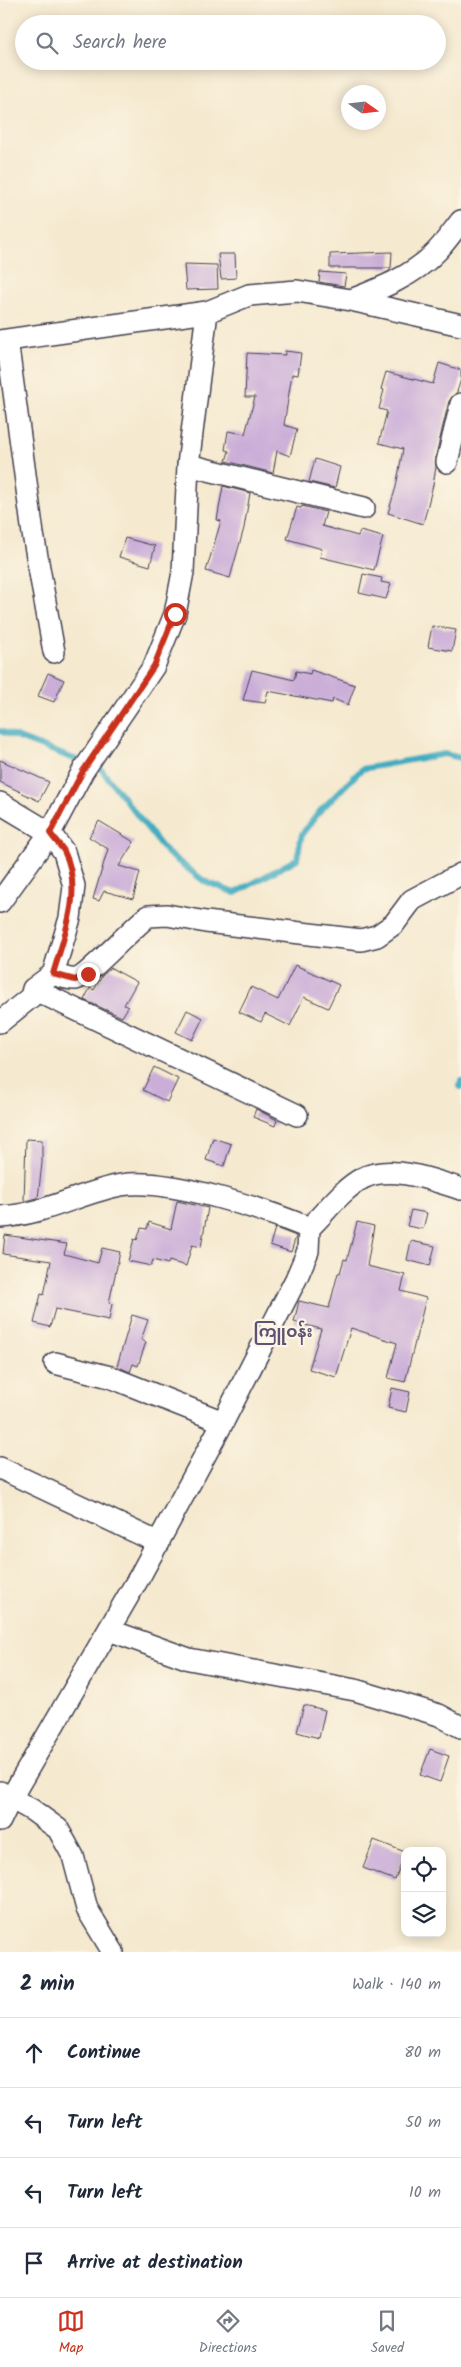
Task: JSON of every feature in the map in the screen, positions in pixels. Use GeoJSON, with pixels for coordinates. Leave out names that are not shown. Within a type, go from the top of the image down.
{"type":"FeatureCollection","features":[{"type":"Feature","properties":{"kind":"street"},"geometry":{"type":"LineString","coordinates":[[351,300],[382,288],[407,275],[436,252],[461,222]]}},
{"type":"Feature","properties":{"kind":"street"},"geometry":{"type":"LineString","coordinates":[[54,652],[32,534],[4,341],[207,312],[249,295],[297,291],[351,300],[461,325]]}},
{"type":"Feature","properties":{"kind":"street"},"geometry":{"type":"LineString","coordinates":[[0,902],[50,833],[83,771],[154,666],[175,614],[183,572],[188,465],[207,312]]}},
{"type":"Feature","properties":{"kind":"street"},"geometry":{"type":"LineString","coordinates":[[447,462],[461,404]]}},
{"type":"Feature","properties":{"kind":"street"},"geometry":{"type":"LineString","coordinates":[[188,465],[364,508]]}},
{"type":"Feature","properties":{"kind":"street"},"geometry":{"type":"LineString","coordinates":[[0,803],[50,833],[64,852],[74,886],[70,918],[53,974],[33,989],[31,998],[0,1022]]}},
{"type":"Feature","properties":{"kind":"street"},"geometry":{"type":"LineString","coordinates":[[53,974],[75,980],[88,974],[104,955],[148,916],[167,915],[206,922],[361,940],[376,936],[394,924],[412,900],[461,874]]}},
{"type":"Feature","properties":{"kind":"street"},"geometry":{"type":"LineString","coordinates":[[33,989],[297,1115]]}},
{"type":"Feature","properties":{"kind":"street"},"geometry":{"type":"LineString","coordinates":[[0,1821],[5,1795],[109,1630],[159,1543],[223,1422],[308,1252],[309,1228],[350,1187],[364,1177],[376,1174],[414,1174],[461,1188]]}},
{"type":"Feature","properties":{"kind":"street"},"geometry":{"type":"LineString","coordinates":[[0,1218],[23,1216],[122,1185],[158,1185],[194,1192],[284,1218],[309,1228]]}},
{"type":"Feature","properties":{"kind":"street"},"geometry":{"type":"LineString","coordinates":[[55,1363],[110,1377],[223,1422]]}},
{"type":"Feature","properties":{"kind":"street"},"geometry":{"type":"LineString","coordinates":[[0,1468],[159,1543]]}},
{"type":"Feature","properties":{"kind":"street"},"geometry":{"type":"LineString","coordinates":[[109,1630],[188,1659],[355,1690],[439,1715],[461,1727]]}},
{"type":"Feature","properties":{"kind":"street"},"geometry":{"type":"LineString","coordinates":[[5,1795],[32,1810],[58,1829],[73,1856],[87,1909],[107,1949]]}},
{"type":"Feature","properties":{"kind":"building"},"geometry":{"type":"Polygon","coordinates":[[[392,252],[391,268],[330,268],[330,254],[392,252]]]}},
{"type":"Feature","properties":{"kind":"building"},"geometry":{"type":"Polygon","coordinates":[[[218,254],[235,254],[236,278],[221,279],[218,254]]]}},
{"type":"Feature","properties":{"kind":"building"},"geometry":{"type":"Polygon","coordinates":[[[184,264],[217,265],[218,289],[186,290],[184,264]]]}},
{"type":"Feature","properties":{"kind":"building"},"geometry":{"type":"Polygon","coordinates":[[[320,272],[346,274],[344,286],[319,282],[320,272]]]}},
{"type":"Feature","properties":{"kind":"building"},"geometry":{"type":"Polygon","coordinates":[[[285,351],[301,353],[298,375],[292,374],[284,425],[297,429],[290,456],[277,451],[273,473],[226,461],[229,451],[225,450],[228,431],[245,434],[255,397],[245,397],[247,353],[285,355],[285,351]]]}},
{"type":"Feature","properties":{"kind":"building"},"geometry":{"type":"Polygon","coordinates":[[[439,363],[461,370],[461,379],[457,392],[449,401],[435,459],[436,467],[433,485],[423,524],[388,513],[396,487],[403,449],[379,443],[387,411],[379,409],[384,390],[381,389],[386,372],[433,384],[439,363]]]}},
{"type":"Feature","properties":{"kind":"building"},"geometry":{"type":"Polygon","coordinates":[[[315,459],[340,467],[335,488],[309,482],[315,459]]]}},
{"type":"Feature","properties":{"kind":"building"},"geometry":{"type":"Polygon","coordinates":[[[223,486],[250,493],[244,528],[230,578],[206,571],[221,521],[217,520],[223,486]]]}},
{"type":"Feature","properties":{"kind":"building"},"geometry":{"type":"Polygon","coordinates":[[[302,506],[326,512],[322,526],[358,536],[360,531],[383,537],[374,570],[320,557],[322,549],[287,539],[297,507],[301,508],[302,506]]]}},
{"type":"Feature","properties":{"kind":"building"},"geometry":{"type":"Polygon","coordinates":[[[125,538],[155,546],[150,566],[119,557],[125,538]]]}},
{"type":"Feature","properties":{"kind":"building"},"geometry":{"type":"Polygon","coordinates":[[[363,574],[382,578],[381,582],[391,584],[386,599],[359,593],[363,574]]]}},
{"type":"Feature","properties":{"kind":"building"},"geometry":{"type":"Polygon","coordinates":[[[432,626],[456,630],[452,651],[428,647],[432,626]]]}},
{"type":"Feature","properties":{"kind":"building"},"geometry":{"type":"Polygon","coordinates":[[[252,670],[294,680],[296,671],[310,674],[311,670],[355,685],[348,705],[333,699],[332,703],[268,691],[265,703],[243,700],[252,670]]]}},
{"type":"Feature","properties":{"kind":"building"},"geometry":{"type":"Polygon","coordinates":[[[48,673],[64,680],[54,702],[38,696],[48,673]]]}},
{"type":"Feature","properties":{"kind":"building"},"geometry":{"type":"Polygon","coordinates":[[[0,760],[49,782],[39,801],[0,782],[0,760]]]}},
{"type":"Feature","properties":{"kind":"building"},"geometry":{"type":"Polygon","coordinates":[[[99,821],[134,842],[119,866],[140,872],[133,899],[104,891],[99,901],[93,899],[108,849],[89,837],[99,821]]]}},
{"type":"Feature","properties":{"kind":"building"},"geometry":{"type":"Polygon","coordinates":[[[295,965],[339,985],[328,1008],[304,997],[290,1026],[265,1014],[261,1022],[239,1012],[251,987],[278,1000],[295,965]]]}},
{"type":"Feature","properties":{"kind":"building"},"geometry":{"type":"Polygon","coordinates":[[[111,968],[137,982],[124,1005],[128,1007],[122,1017],[84,1000],[90,988],[94,990],[102,976],[111,968]]]}},
{"type":"Feature","properties":{"kind":"building"},"geometry":{"type":"Polygon","coordinates":[[[187,1010],[203,1018],[192,1040],[176,1032],[187,1010]]]}},
{"type":"Feature","properties":{"kind":"building"},"geometry":{"type":"Polygon","coordinates":[[[154,1067],[178,1079],[167,1102],[143,1090],[154,1067]]]}},
{"type":"Feature","properties":{"kind":"building"},"geometry":{"type":"Polygon","coordinates":[[[256,1109],[277,1120],[275,1126],[253,1117],[256,1109]]]}},
{"type":"Feature","properties":{"kind":"building"},"geometry":{"type":"Polygon","coordinates":[[[213,1138],[231,1144],[224,1166],[206,1160],[213,1138]]]}},
{"type":"Feature","properties":{"kind":"building"},"geometry":{"type":"Polygon","coordinates":[[[26,1139],[42,1140],[42,1163],[38,1198],[24,1201],[26,1139]]]}},
{"type":"Feature","properties":{"kind":"building"},"geometry":{"type":"Polygon","coordinates":[[[177,1201],[208,1208],[201,1247],[192,1245],[186,1266],[169,1261],[168,1264],[153,1260],[151,1266],[128,1261],[134,1239],[137,1240],[141,1228],[147,1229],[149,1222],[171,1229],[177,1201]]]}},
{"type":"Feature","properties":{"kind":"building"},"geometry":{"type":"Polygon","coordinates":[[[411,1210],[427,1213],[423,1229],[407,1226],[411,1210]]]}},
{"type":"Feature","properties":{"kind":"building"},"geometry":{"type":"Polygon","coordinates":[[[357,1222],[374,1226],[367,1266],[405,1275],[401,1291],[426,1298],[405,1382],[388,1378],[397,1343],[351,1328],[336,1377],[309,1369],[321,1329],[294,1322],[299,1301],[329,1308],[338,1273],[340,1273],[344,1259],[347,1260],[357,1222]]]}},
{"type":"Feature","properties":{"kind":"building"},"geometry":{"type":"Polygon","coordinates":[[[275,1228],[296,1236],[291,1252],[270,1245],[275,1228]]]}},
{"type":"Feature","properties":{"kind":"building"},"geometry":{"type":"Polygon","coordinates":[[[5,1235],[67,1244],[64,1254],[98,1263],[102,1248],[120,1252],[109,1303],[112,1304],[109,1320],[55,1309],[50,1327],[34,1323],[41,1294],[44,1295],[51,1261],[3,1254],[5,1235]]]}},
{"type":"Feature","properties":{"kind":"building"},"geometry":{"type":"Polygon","coordinates":[[[411,1241],[435,1246],[430,1266],[407,1260],[411,1241]]]}},
{"type":"Feature","properties":{"kind":"building"},"geometry":{"type":"Polygon","coordinates":[[[132,1315],[148,1320],[141,1340],[146,1342],[138,1366],[133,1364],[130,1372],[117,1366],[132,1315]]]}},
{"type":"Feature","properties":{"kind":"building"},"geometry":{"type":"Polygon","coordinates":[[[392,1388],[410,1392],[406,1412],[388,1408],[392,1388]]]}},
{"type":"Feature","properties":{"kind":"building"},"geometry":{"type":"Polygon","coordinates":[[[304,1705],[325,1710],[319,1738],[297,1732],[304,1705]]]}},
{"type":"Feature","properties":{"kind":"building"},"geometry":{"type":"Polygon","coordinates":[[[430,1749],[449,1756],[440,1782],[420,1775],[430,1749]]]}},
{"type":"Feature","properties":{"kind":"building"},"geometry":{"type":"Polygon","coordinates":[[[374,1840],[401,1850],[401,1863],[395,1880],[363,1868],[374,1840]]]}},
{"type":"Feature","properties":{"kind":"waterway"},"geometry":{"type":"LineString","coordinates":[[0,731],[101,769],[166,852],[204,881],[235,893],[297,859],[302,834],[320,811],[362,769],[444,754],[461,758]]}},
{"type":"Feature","properties":{"kind":"waterway"},"geometry":{"type":"LineString","coordinates":[[461,1081],[459,1086],[461,1087]]}},
{"type":"Feature","properties":{"kind":"district","name":"ကြူဝန်း"},"geometry":{"type":"Point","coordinates":[283,1331]}},
{"type":"Feature","properties":{"kind":"route"},"geometry":{"type":"LineString","coordinates":[[88,974],[75,980],[53,974],[70,918],[74,886],[64,852],[50,833],[83,771],[154,666],[175,614]]}}]}
